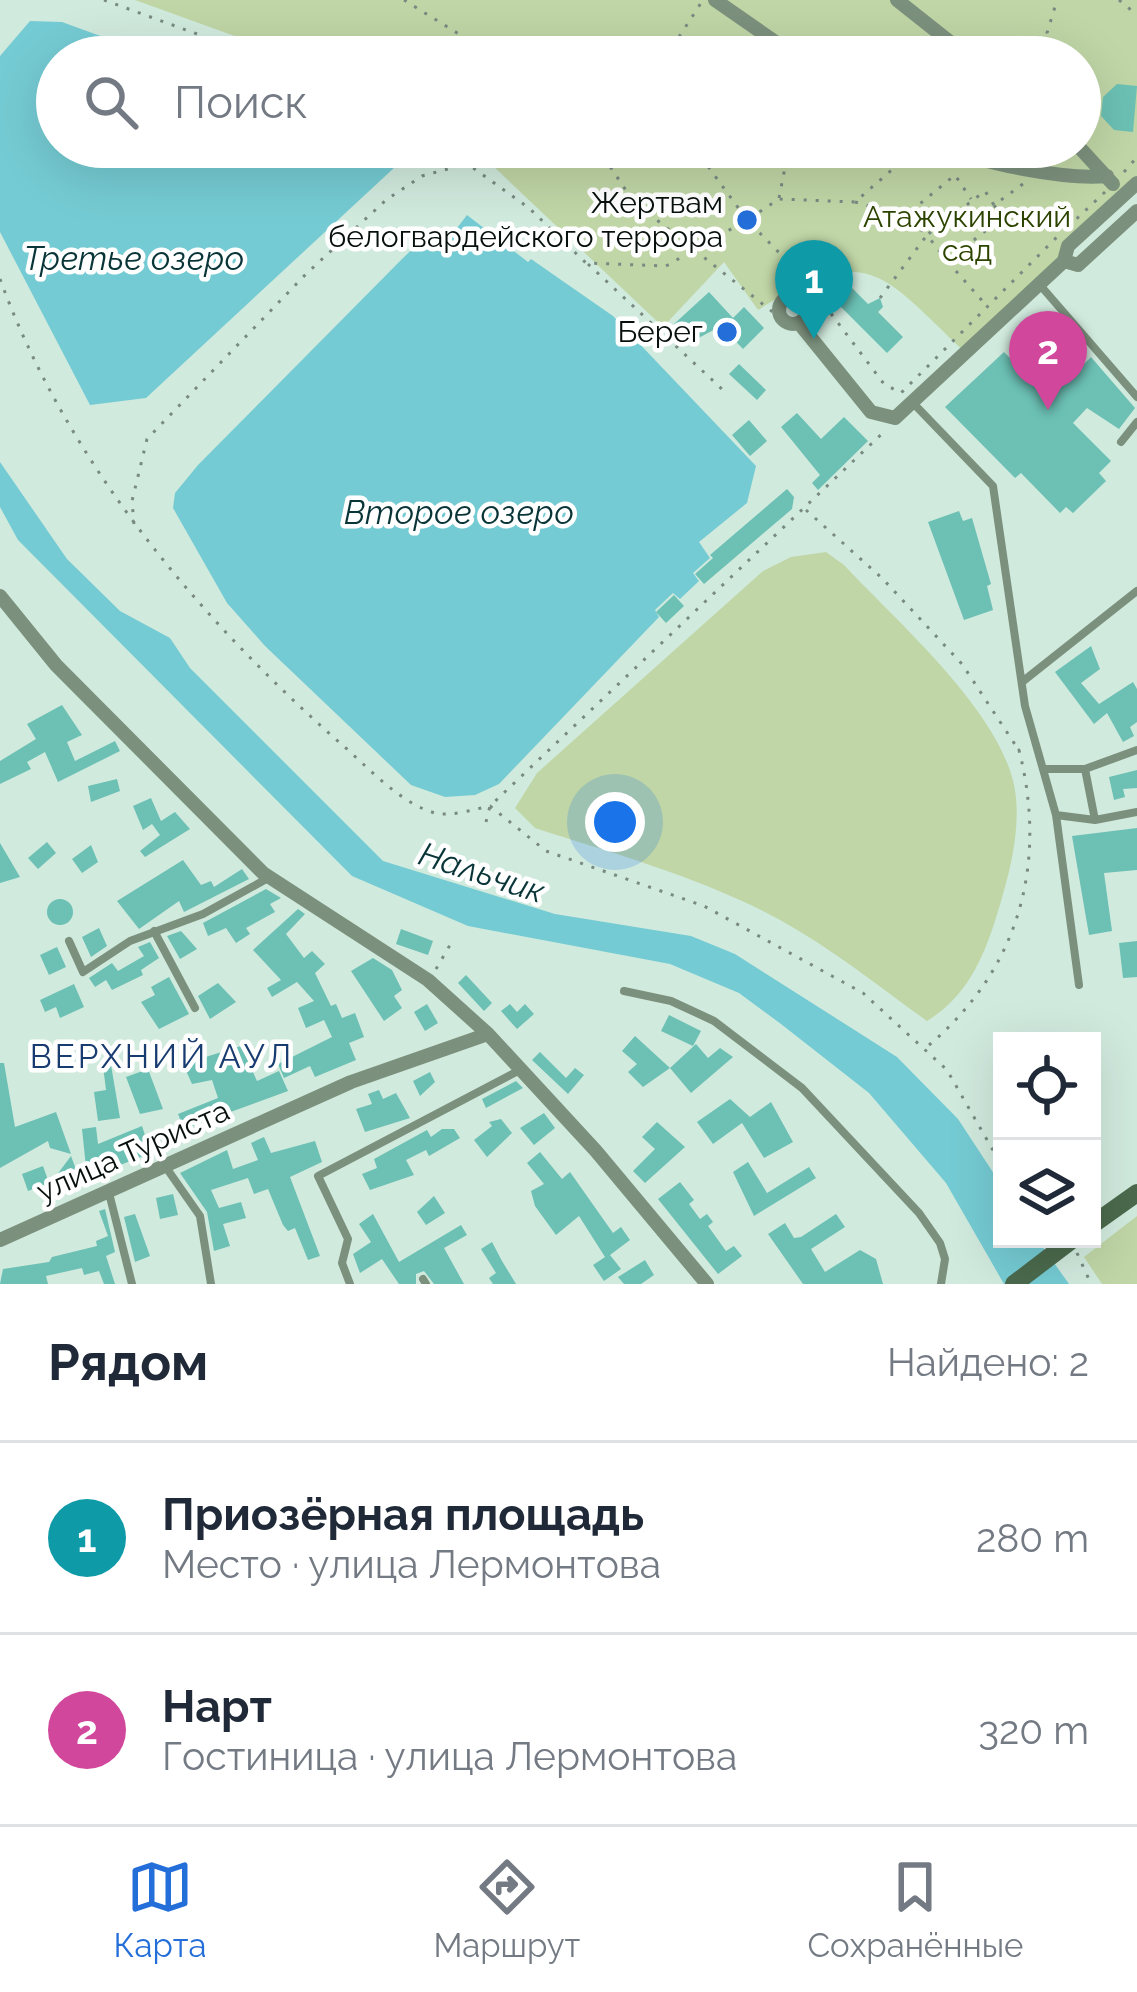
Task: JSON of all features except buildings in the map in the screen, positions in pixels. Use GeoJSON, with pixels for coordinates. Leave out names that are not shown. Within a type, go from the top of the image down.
{"type":"FeatureCollection","features":[{"type":"Feature","properties":{"kind":"main road"},"geometry":{"type":"LineString","coordinates":[[1101,1219],[1137,1193]]}},
{"type":"Feature","properties":{"kind":"main road"},"geometry":{"type":"LineString","coordinates":[[1014,1284],[1066,1248]]}},
{"type":"Feature","properties":{"kind":"street"},"geometry":{"type":"LineString","coordinates":[[715,0],[767,36]]}},
{"type":"Feature","properties":{"kind":"street"},"geometry":{"type":"LineString","coordinates":[[897,0],[942,36]]}},
{"type":"Feature","properties":{"kind":"street"},"geometry":{"type":"LineString","coordinates":[[1038,168],[1110,180]]}},
{"type":"Feature","properties":{"kind":"street"},"geometry":{"type":"LineString","coordinates":[[1099,168],[1110,180]]}},
{"type":"Feature","properties":{"kind":"street"},"geometry":{"type":"LineString","coordinates":[[792,322],[871,412],[896,418],[1064,261],[1068,246],[1137,183]]}},
{"type":"Feature","properties":{"kind":"street"},"geometry":{"type":"LineString","coordinates":[[1064,261],[1078,266],[1137,211]]}},
{"type":"Feature","properties":{"kind":"street"},"geometry":{"type":"LineString","coordinates":[[0,596],[56,665],[270,877],[428,980],[488,1034],[707,1284]]}},
{"type":"Feature","properties":{"kind":"street","name":"улица Туриста"},"geometry":{"type":"LineString","coordinates":[[0,1240],[351,1082],[488,1034]]}},
{"type":"Feature","properties":{"kind":"lane"},"geometry":{"type":"LineString","coordinates":[[1040,284],[1137,397]]}},
{"type":"Feature","properties":{"kind":"lane"},"geometry":{"type":"LineString","coordinates":[[1067,332],[1076,325]]}},
{"type":"Feature","properties":{"kind":"lane"},"geometry":{"type":"LineString","coordinates":[[914,404],[993,486],[1022,682],[1056,815],[1079,985]]}},
{"type":"Feature","properties":{"kind":"lane"},"geometry":{"type":"LineString","coordinates":[[1121,442],[1137,422]]}},
{"type":"Feature","properties":{"kind":"lane"},"geometry":{"type":"LineString","coordinates":[[1022,682],[1137,591]]}},
{"type":"Feature","properties":{"kind":"lane"},"geometry":{"type":"LineString","coordinates":[[1046,769],[1085,769],[1137,750]]}},
{"type":"Feature","properties":{"kind":"lane"},"geometry":{"type":"LineString","coordinates":[[1085,769],[1094,820]]}},
{"type":"Feature","properties":{"kind":"lane"},"geometry":{"type":"LineString","coordinates":[[1056,815],[1094,820],[1137,812]]}},
{"type":"Feature","properties":{"kind":"lane"},"geometry":{"type":"LineString","coordinates":[[69,941],[83,972],[154,931],[203,914],[270,877]]}},
{"type":"Feature","properties":{"kind":"lane"},"geometry":{"type":"LineString","coordinates":[[154,931],[195,1008]]}},
{"type":"Feature","properties":{"kind":"lane"},"geometry":{"type":"LineString","coordinates":[[624,992],[671,1000],[714,1021],[802,1088],[919,1213],[945,1259],[941,1284]]}},
{"type":"Feature","properties":{"kind":"lane"},"geometry":{"type":"LineString","coordinates":[[350,1284],[342,1263],[348,1239],[318,1176],[521,1069]]}},
{"type":"Feature","properties":{"kind":"lane"},"geometry":{"type":"LineString","coordinates":[[164,1165],[200,1216],[212,1284]]}},
{"type":"Feature","properties":{"kind":"lane"},"geometry":{"type":"LineString","coordinates":[[108,1192],[132,1284]]}},
{"type":"Feature","properties":{"kind":"path"},"geometry":{"type":"LineString","coordinates":[[104,0],[203,36]]}},
{"type":"Feature","properties":{"kind":"path"},"geometry":{"type":"LineString","coordinates":[[404,0],[462,36]]}},
{"type":"Feature","properties":{"kind":"path"},"geometry":{"type":"LineString","coordinates":[[680,36],[703,0]]}},
{"type":"Feature","properties":{"kind":"path"},"geometry":{"type":"LineString","coordinates":[[1048,36],[1058,0]]}},
{"type":"Feature","properties":{"kind":"path"},"geometry":{"type":"LineString","coordinates":[[1120,0],[1137,15]]}},
{"type":"Feature","properties":{"kind":"path"},"geometry":{"type":"LineString","coordinates":[[709,168],[747,220],[806,279],[866,365],[901,393],[1137,157]]}},
{"type":"Feature","properties":{"kind":"path"},"geometry":{"type":"LineString","coordinates":[[134,528],[132,501],[148,439],[306,274],[386,200],[422,176],[451,168]]}},
{"type":"Feature","properties":{"kind":"path"},"geometry":{"type":"LineString","coordinates":[[472,168],[529,208],[724,391]]}},
{"type":"Feature","properties":{"kind":"path"},"geometry":{"type":"LineString","coordinates":[[612,168],[633,200],[690,249],[792,322]]}},
{"type":"Feature","properties":{"kind":"path"},"geometry":{"type":"LineString","coordinates":[[779,199],[785,168]]}},
{"type":"Feature","properties":{"kind":"path"},"geometry":{"type":"LineString","coordinates":[[855,202],[894,168]]}},
{"type":"Feature","properties":{"kind":"path"},"geometry":{"type":"LineString","coordinates":[[994,205],[1044,169]]}},
{"type":"Feature","properties":{"kind":"path"},"geometry":{"type":"LineString","coordinates":[[905,216],[955,175],[972,200]]}},
{"type":"Feature","properties":{"kind":"path"},"geometry":{"type":"LineString","coordinates":[[880,298],[927,235],[985,191],[1002,218],[947,261]]}},
{"type":"Feature","properties":{"kind":"path"},"geometry":{"type":"LineString","coordinates":[[586,262],[666,266],[779,199],[855,202],[905,216],[986,305]]}},
{"type":"Feature","properties":{"kind":"path"},"geometry":{"type":"LineString","coordinates":[[0,279],[22,338],[134,528],[282,692],[390,786],[437,814],[490,806],[546,851],[704,906],[863,993],[927,1046],[993,1152]]}},
{"type":"Feature","properties":{"kind":"path"},"geometry":{"type":"LineString","coordinates":[[486,822],[490,806],[875,446],[896,418]]}},
{"type":"Feature","properties":{"kind":"path"},"geometry":{"type":"LineString","coordinates":[[806,510],[882,578],[962,664],[1018,751],[1034,820],[1027,884],[1000,960],[952,1028],[927,1046]]}},
{"type":"Feature","properties":{"kind":"path"},"geometry":{"type":"LineString","coordinates":[[1018,751],[1046,769]]}},
{"type":"Feature","properties":{"kind":"path"},"geometry":{"type":"LineString","coordinates":[[428,980],[450,945]]}},
{"type":"Feature","properties":{"kind":"path"},"geometry":{"type":"LineString","coordinates":[[1075,1248],[1091,1284]]}},
{"type":"Feature","properties":{"kind":"green space","name":"Атажукинский сад"},"geometry":{"type":"Polygon","coordinates":[[[135,0],[1137,0],[1137,183],[1068,246],[1064,261],[968,355],[894,287],[851,272],[796,288],[758,310],[724,262],[663,327],[495,168],[1101,168],[1101,36],[235,36],[135,0]]]}},
{"type":"Feature","properties":{"kind":"green space"},"geometry":{"type":"Polygon","coordinates":[[[826,552],[918,641],[969,700],[1006,760],[1015,790],[1013,850],[988,942],[965,986],[927,1021],[837,955],[751,905],[535,828],[515,808],[537,773],[763,571],[791,557],[826,552]]]}},
{"type":"Feature","properties":{"kind":"green space"},"geometry":{"type":"Polygon","coordinates":[[[1137,1216],[1137,1284],[1102,1284],[1084,1257],[1137,1216]]]}},
{"type":"Feature","properties":{"kind":"water","name":"Третье озеро"},"geometry":{"type":"Polygon","coordinates":[[[30,21],[62,22],[100,36],[36,36],[36,168],[394,168],[146,398],[90,405],[0,232],[0,56],[30,21]]]}},
{"type":"Feature","properties":{"kind":"water","name":"Второе озеро"},"geometry":{"type":"Polygon","coordinates":[[[467,215],[528,262],[531,259],[613,316],[756,466],[747,503],[699,542],[710,558],[693,573],[699,581],[680,599],[673,593],[655,610],[659,617],[499,784],[475,795],[445,797],[411,785],[265,646],[227,603],[173,508],[175,493],[198,465],[402,259],[427,235],[457,228],[467,215]]]}},
{"type":"Feature","properties":{"kind":"water"},"geometry":{"type":"Polygon","coordinates":[[[0,462],[67,559],[120,611],[170,638],[190,668],[383,861],[555,914],[691,936],[735,954],[897,1057],[958,1119],[993,1172],[993,1248],[1043,1248],[1069,1284],[1004,1284],[946,1183],[869,1093],[739,993],[670,964],[468,926],[352,876],[18,540],[0,507],[0,462]]]}},
{"type":"Feature","properties":{"kind":"place","name":"Жертвам белогвардейского террора"},"geometry":{"type":"Point","coordinates":[747,220]}},
{"type":"Feature","properties":{"kind":"place","name":"Берег"},"geometry":{"type":"Point","coordinates":[727,332]}},
{"type":"Feature","properties":{"kind":"place","name":"Приозёрная площадь"},"geometry":{"type":"Point","coordinates":[814,339]}},
{"type":"Feature","properties":{"kind":"place","name":"Нарт"},"geometry":{"type":"Point","coordinates":[1048,410]}},
{"type":"Feature","properties":{"kind":"district","name":"ВЕРХНИЙ АУЛ"},"geometry":{"type":"Point","coordinates":[162,1056]}},
{"type":"Feature","properties":{"kind":"water label","name":"Нальчик"},"geometry":{"type":"Point","coordinates":[482,872]}}]}
